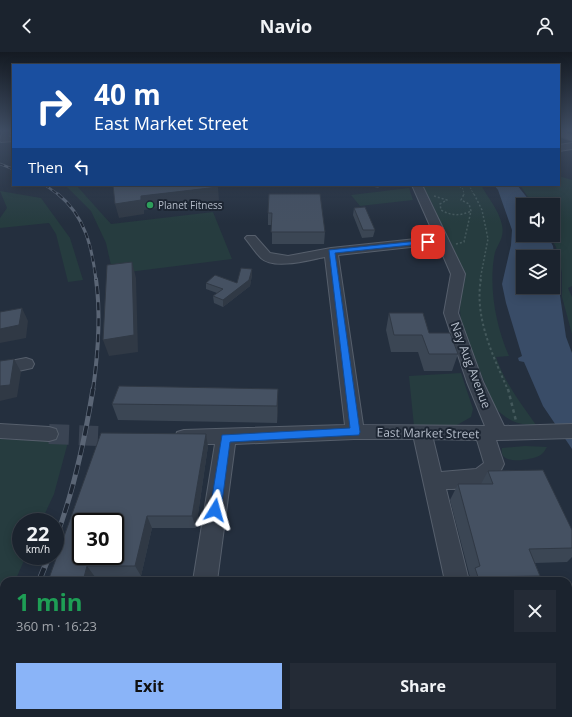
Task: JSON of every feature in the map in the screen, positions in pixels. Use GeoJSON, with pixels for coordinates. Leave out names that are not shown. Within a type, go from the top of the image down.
{"type":"FeatureCollection","features":[{"type":"Feature","properties":{"kind":"street","name":"Nay Aug Avenue"},"geometry":{"type":"LineString","coordinates":[[418,186],[447,243],[458,274],[451,313],[491,434],[494,464],[493,469],[480,478],[433,481]]}},
{"type":"Feature","properties":{"kind":"street"},"geometry":{"type":"LineString","coordinates":[[251,238],[266,256],[279,260],[288,260],[331,252],[447,243]]}},
{"type":"Feature","properties":{"kind":"street"},"geometry":{"type":"LineString","coordinates":[[331,252],[355,432]]}},
{"type":"Feature","properties":{"kind":"street"},"geometry":{"type":"LineString","coordinates":[[0,368],[26,364]]}},
{"type":"Feature","properties":{"kind":"street"},"geometry":{"type":"LineString","coordinates":[[0,431],[49,434]]}},
{"type":"Feature","properties":{"kind":"street","name":"East Market Street"},"geometry":{"type":"LineString","coordinates":[[170,437],[226,438],[355,432],[491,434],[572,432]]}},
{"type":"Feature","properties":{"kind":"street"},"geometry":{"type":"LineString","coordinates":[[422,433],[456,577]]}},
{"type":"Feature","properties":{"kind":"street"},"geometry":{"type":"LineString","coordinates":[[206,577],[226,438]]}},
{"type":"Feature","properties":{"kind":"path"},"geometry":{"type":"LineString","coordinates":[[447,243],[464,242],[471,211],[469,204],[461,200],[464,196],[463,189],[458,186]]}},
{"type":"Feature","properties":{"kind":"path"},"geometry":{"type":"LineString","coordinates":[[470,186],[482,210],[488,239],[478,293],[483,325],[493,357],[512,401],[518,433]]}},
{"type":"Feature","properties":{"kind":"path"},"geometry":{"type":"LineString","coordinates":[[431,194],[435,197],[447,200],[440,204],[441,210],[446,213],[460,215],[471,211]]}},
{"type":"Feature","properties":{"kind":"green space"},"geometry":{"type":"Polygon","coordinates":[[[560,176],[572,180],[572,286],[568,288],[572,297],[572,334],[562,297],[560,250],[557,250],[553,242],[560,242],[560,198],[528,198],[521,186],[560,186],[560,176]]]}},
{"type":"Feature","properties":{"kind":"green space"},"geometry":{"type":"Polygon","coordinates":[[[66,186],[77,186],[111,224],[213,212],[232,259],[113,274],[106,243],[91,211],[66,186]]]}},
{"type":"Feature","properties":{"kind":"green space"},"geometry":{"type":"Polygon","coordinates":[[[422,186],[482,186],[501,220],[503,230],[494,257],[492,282],[497,320],[500,333],[509,356],[496,357],[508,384],[536,425],[518,423],[505,416],[495,408],[461,324],[460,310],[462,267],[432,204],[422,186]]]}},
{"type":"Feature","properties":{"kind":"green space"},"geometry":{"type":"Polygon","coordinates":[[[409,188],[413,200],[360,206],[351,195],[409,188]]]}},
{"type":"Feature","properties":{"kind":"green space"},"geometry":{"type":"Polygon","coordinates":[[[0,191],[41,198],[70,238],[83,280],[68,282],[56,234],[49,223],[0,228],[0,218],[7,208],[0,191]]]}},
{"type":"Feature","properties":{"kind":"green space"},"geometry":{"type":"Polygon","coordinates":[[[461,373],[473,409],[471,417],[457,425],[414,426],[409,376],[461,373]]]}},
{"type":"Feature","properties":{"kind":"green space"},"geometry":{"type":"Polygon","coordinates":[[[0,439],[68,442],[54,494],[45,513],[12,513],[12,565],[22,565],[17,577],[0,577],[0,439]]]}},
{"type":"Feature","properties":{"kind":"green space"},"geometry":{"type":"Polygon","coordinates":[[[525,446],[547,447],[539,456],[529,459],[510,459],[502,454],[502,448],[525,446]]]}},
{"type":"Feature","properties":{"kind":"water"},"geometry":{"type":"Polygon","coordinates":[[[495,186],[518,186],[527,198],[516,198],[516,242],[551,242],[553,246],[554,250],[516,250],[516,294],[560,294],[566,337],[572,353],[572,449],[543,406],[524,362],[519,361],[518,358],[522,356],[506,303],[502,284],[511,245],[512,230],[498,190],[495,186]]]}},
{"type":"Feature","properties":{"kind":"building"},"geometry":{"type":"Polygon","coordinates":[[[113,186],[218,187],[141,196],[141,200],[115,204],[113,186]]]}},
{"type":"Feature","properties":{"kind":"building"},"geometry":{"type":"Polygon","coordinates":[[[269,194],[320,194],[325,232],[271,232],[272,213],[268,213],[269,194]]]}},
{"type":"Feature","properties":{"kind":"building"},"geometry":{"type":"Polygon","coordinates":[[[365,207],[375,230],[363,230],[354,208],[365,207]]]}},
{"type":"Feature","properties":{"kind":"building"},"geometry":{"type":"Polygon","coordinates":[[[132,262],[134,335],[103,340],[107,265],[132,262]]]}},
{"type":"Feature","properties":{"kind":"building"},"geometry":{"type":"Polygon","coordinates":[[[241,268],[252,269],[249,280],[223,300],[213,296],[223,289],[206,283],[215,275],[237,283],[241,268]]]}},
{"type":"Feature","properties":{"kind":"building"},"geometry":{"type":"Polygon","coordinates":[[[22,308],[19,325],[0,329],[0,312],[22,308]]]}},
{"type":"Feature","properties":{"kind":"building"},"geometry":{"type":"Polygon","coordinates":[[[389,313],[423,313],[429,333],[450,333],[458,354],[429,354],[422,335],[394,335],[389,313]]]}},
{"type":"Feature","properties":{"kind":"building"},"geometry":{"type":"Polygon","coordinates":[[[14,359],[10,385],[0,386],[0,361],[14,359]]]}},
{"type":"Feature","properties":{"kind":"building"},"geometry":{"type":"Polygon","coordinates":[[[119,386],[278,389],[277,406],[112,404],[119,386]]]}},
{"type":"Feature","properties":{"kind":"building"},"geometry":{"type":"Polygon","coordinates":[[[101,433],[206,434],[192,516],[147,516],[135,566],[87,566],[84,577],[49,577],[54,565],[64,565],[64,536],[72,514],[72,565],[124,565],[124,513],[72,513],[101,433]]]}},
{"type":"Feature","properties":{"kind":"building"},"geometry":{"type":"Polygon","coordinates":[[[543,470],[572,530],[572,548],[529,549],[540,576],[478,577],[475,568],[480,566],[458,484],[493,484],[488,471],[543,470]]]}},
{"type":"Feature","properties":{"kind":"tunnel"},"geometry":{"type":"LineString","coordinates":[[49,434],[98,436]]}},
{"type":"Feature","properties":{"kind":"railway"},"geometry":{"type":"LineString","coordinates":[[0,164],[12,169]]}},
{"type":"Feature","properties":{"kind":"railway"},"geometry":{"type":"LineString","coordinates":[[46,186],[59,195]]}},
{"type":"Feature","properties":{"kind":"railway"},"geometry":{"type":"LineString","coordinates":[[59,195],[75,212],[86,233],[96,280]]}},
{"type":"Feature","properties":{"kind":"railway"},"geometry":{"type":"LineString","coordinates":[[93,390],[98,334],[98,293],[96,279]]}},
{"type":"Feature","properties":{"kind":"railway"},"geometry":{"type":"LineString","coordinates":[[64,515],[79,462],[93,389]]}},
{"type":"Feature","properties":{"kind":"railway"},"geometry":{"type":"LineString","coordinates":[[41,577],[45,565]]}},
{"type":"Feature","properties":{"kind":"place","name":"Planet Fitness"},"geometry":{"type":"Point","coordinates":[150,205]}},
{"type":"Feature","properties":{"kind":"route"},"geometry":{"type":"LineString","coordinates":[[215,510],[226,438],[355,432],[331,252],[428,242]]}}]}
